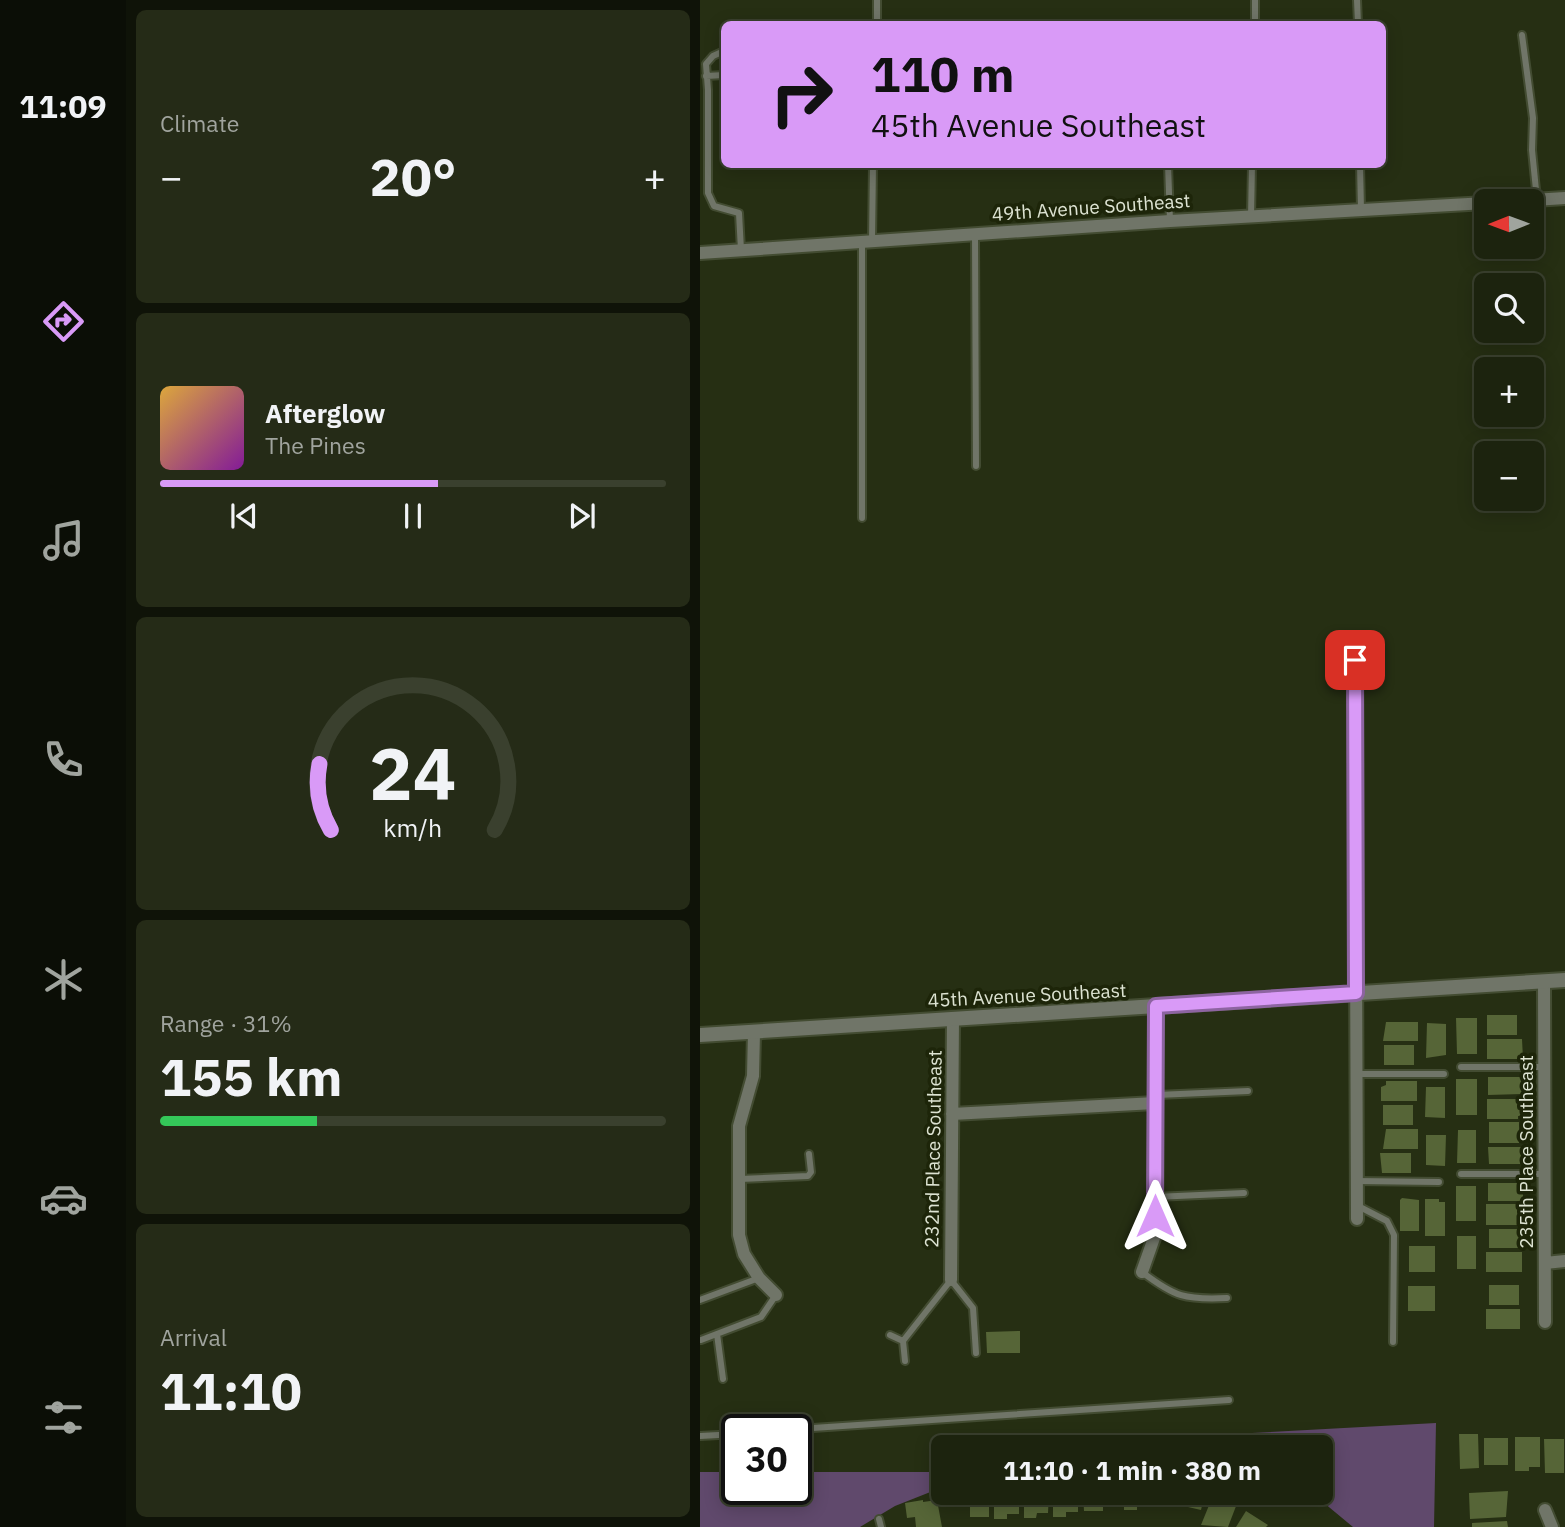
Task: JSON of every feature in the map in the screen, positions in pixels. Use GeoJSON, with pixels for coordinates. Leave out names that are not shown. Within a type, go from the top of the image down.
{"type":"FeatureCollection","features":[{"type":"Feature","properties":{"kind":"street"},"geometry":{"type":"LineString","coordinates":[[1544,200],[1565,198]]}},
{"type":"Feature","properties":{"kind":"street","name":"49th Avenue Southeast"},"geometry":{"type":"LineString","coordinates":[[700,253],[1170,221],[1474,204]]}},
{"type":"Feature","properties":{"kind":"street"},"geometry":{"type":"LineString","coordinates":[[1355,660],[1357,1219]]}},
{"type":"Feature","properties":{"kind":"street","name":"45th Avenue Southeast"},"geometry":{"type":"LineString","coordinates":[[700,1035],[1565,980]]}},
{"type":"Feature","properties":{"kind":"street","name":"235th Place Southeast"},"geometry":{"type":"LineString","coordinates":[[1544,981],[1545,1322]]}},
{"type":"Feature","properties":{"kind":"street"},"geometry":{"type":"LineString","coordinates":[[1142,1272],[1155,1235],[1156,1006]]}},
{"type":"Feature","properties":{"kind":"street","name":"232nd Place Southeast"},"geometry":{"type":"LineString","coordinates":[[951,1280],[953,1018]]}},
{"type":"Feature","properties":{"kind":"street"},"geometry":{"type":"LineString","coordinates":[[754,1032],[753,1076],[739,1126],[739,1234],[744,1254],[759,1278],[776,1295]]}},
{"type":"Feature","properties":{"kind":"street"},"geometry":{"type":"LineString","coordinates":[[952,1114],[1155,1099]]}},
{"type":"Feature","properties":{"kind":"street"},"geometry":{"type":"LineString","coordinates":[[1545,1263],[1565,1261]]}},
{"type":"Feature","properties":{"kind":"street"},"geometry":{"type":"LineString","coordinates":[[1545,1510],[1552,1527]]}},
{"type":"Feature","properties":{"kind":"lane"},"geometry":{"type":"LineString","coordinates":[[877,0],[877,21]]}},
{"type":"Feature","properties":{"kind":"lane"},"geometry":{"type":"LineString","coordinates":[[1255,0],[1255,21]]}},
{"type":"Feature","properties":{"kind":"lane"},"geometry":{"type":"LineString","coordinates":[[1357,0],[1358,21]]}},
{"type":"Feature","properties":{"kind":"lane"},"geometry":{"type":"LineString","coordinates":[[1522,35],[1533,118],[1536,189]]}},
{"type":"Feature","properties":{"kind":"lane"},"geometry":{"type":"LineString","coordinates":[[721,53],[708,61],[706,76],[710,201],[718,209],[739,213],[741,250]]}},
{"type":"Feature","properties":{"kind":"lane"},"geometry":{"type":"LineString","coordinates":[[706,76],[721,75]]}},
{"type":"Feature","properties":{"kind":"lane"},"geometry":{"type":"LineString","coordinates":[[862,518],[867,241],[873,168]]}},
{"type":"Feature","properties":{"kind":"lane"},"geometry":{"type":"LineString","coordinates":[[1168,168],[1170,221]]}},
{"type":"Feature","properties":{"kind":"lane"},"geometry":{"type":"LineString","coordinates":[[1251,217],[1252,168]]}},
{"type":"Feature","properties":{"kind":"lane"},"geometry":{"type":"LineString","coordinates":[[1360,168],[1361,212]]}},
{"type":"Feature","properties":{"kind":"lane"},"geometry":{"type":"LineString","coordinates":[[975,234],[976,466]]}},
{"type":"Feature","properties":{"kind":"lane"},"geometry":{"type":"LineString","coordinates":[[1461,1067],[1544,1068]]}},
{"type":"Feature","properties":{"kind":"lane"},"geometry":{"type":"LineString","coordinates":[[1356,1074],[1444,1074]]}},
{"type":"Feature","properties":{"kind":"lane"},"geometry":{"type":"LineString","coordinates":[[1155,1099],[1248,1091]]}},
{"type":"Feature","properties":{"kind":"lane"},"geometry":{"type":"LineString","coordinates":[[738,1179],[808,1176],[811,1172],[809,1154]]}},
{"type":"Feature","properties":{"kind":"lane"},"geometry":{"type":"LineString","coordinates":[[1461,1174],[1545,1174]]}},
{"type":"Feature","properties":{"kind":"lane"},"geometry":{"type":"LineString","coordinates":[[1356,1181],[1439,1182]]}},
{"type":"Feature","properties":{"kind":"lane"},"geometry":{"type":"LineString","coordinates":[[1155,1197],[1244,1194]]}},
{"type":"Feature","properties":{"kind":"lane"},"geometry":{"type":"LineString","coordinates":[[1357,1206],[1387,1221],[1392,1227],[1394,1342]]}},
{"type":"Feature","properties":{"kind":"lane"},"geometry":{"type":"LineString","coordinates":[[1142,1272],[1177,1295],[1192,1299],[1227,1298]]}},
{"type":"Feature","properties":{"kind":"lane"},"geometry":{"type":"LineString","coordinates":[[700,1300],[759,1278]]}},
{"type":"Feature","properties":{"kind":"lane"},"geometry":{"type":"LineString","coordinates":[[905,1361],[903,1340],[951,1280],[973,1308],[976,1353]]}},
{"type":"Feature","properties":{"kind":"lane"},"geometry":{"type":"LineString","coordinates":[[701,1340],[761,1317],[776,1295]]}},
{"type":"Feature","properties":{"kind":"lane"},"geometry":{"type":"LineString","coordinates":[[716,1334],[723,1379]]}},
{"type":"Feature","properties":{"kind":"lane"},"geometry":{"type":"LineString","coordinates":[[890,1335],[903,1340]]}},
{"type":"Feature","properties":{"kind":"lane"},"geometry":{"type":"LineString","coordinates":[[812,1428],[1229,1400]]}},
{"type":"Feature","properties":{"kind":"lane"},"geometry":{"type":"LineString","coordinates":[[700,1436],[721,1435]]}},
{"type":"Feature","properties":{"kind":"lane"},"geometry":{"type":"LineString","coordinates":[[878,1519],[881,1527]]}},
{"type":"Feature","properties":{"kind":"shaded area"},"geometry":{"type":"Polygon","coordinates":[[[1436,1423],[1434,1527],[1353,1527],[1326,1505],[1333,1505],[1333,1435],[1252,1433],[1436,1423]]]}},
{"type":"Feature","properties":{"kind":"shaded area"},"geometry":{"type":"Polygon","coordinates":[[[700,1472],[721,1472],[721,1505],[812,1505],[812,1472],[931,1472],[931,1492],[895,1506],[860,1527],[700,1527],[700,1472]]]}},
{"type":"Feature","properties":{"kind":"building"},"geometry":{"type":"Polygon","coordinates":[[[1487,1015],[1517,1015],[1517,1035],[1487,1035],[1487,1015]]]}},
{"type":"Feature","properties":{"kind":"building"},"geometry":{"type":"Polygon","coordinates":[[[1456,1018],[1477,1018],[1477,1054],[1457,1054],[1456,1018]]]}},
{"type":"Feature","properties":{"kind":"building"},"geometry":{"type":"Polygon","coordinates":[[[1386,1022],[1418,1022],[1418,1041],[1383,1041],[1386,1022]]]}},
{"type":"Feature","properties":{"kind":"building"},"geometry":{"type":"Polygon","coordinates":[[[1427,1023],[1446,1024],[1446,1055],[1426,1058],[1427,1023]]]}},
{"type":"Feature","properties":{"kind":"building"},"geometry":{"type":"Polygon","coordinates":[[[1487,1039],[1522,1039],[1523,1059],[1487,1059],[1487,1039]]]}},
{"type":"Feature","properties":{"kind":"building"},"geometry":{"type":"Polygon","coordinates":[[[1384,1045],[1414,1045],[1414,1065],[1384,1065],[1384,1045]]]}},
{"type":"Feature","properties":{"kind":"building"},"geometry":{"type":"Polygon","coordinates":[[[1488,1077],[1523,1077],[1522,1094],[1488,1095],[1488,1077]]]}},
{"type":"Feature","properties":{"kind":"building"},"geometry":{"type":"Polygon","coordinates":[[[1456,1079],[1477,1079],[1477,1115],[1456,1115],[1456,1079]]]}},
{"type":"Feature","properties":{"kind":"building"},"geometry":{"type":"Polygon","coordinates":[[[1386,1081],[1417,1081],[1417,1101],[1381,1101],[1381,1087],[1386,1085],[1386,1081]]]}},
{"type":"Feature","properties":{"kind":"building"},"geometry":{"type":"Polygon","coordinates":[[[1426,1087],[1445,1087],[1445,1118],[1425,1117],[1426,1087]]]}},
{"type":"Feature","properties":{"kind":"building"},"geometry":{"type":"Polygon","coordinates":[[[1487,1099],[1521,1099],[1521,1116],[1518,1116],[1518,1119],[1487,1119],[1487,1099]]]}},
{"type":"Feature","properties":{"kind":"building"},"geometry":{"type":"Polygon","coordinates":[[[1383,1105],[1413,1105],[1413,1125],[1383,1125],[1383,1105]]]}},
{"type":"Feature","properties":{"kind":"building"},"geometry":{"type":"Polygon","coordinates":[[[1489,1122],[1519,1122],[1519,1143],[1489,1143],[1489,1122]]]}},
{"type":"Feature","properties":{"kind":"building"},"geometry":{"type":"Polygon","coordinates":[[[1386,1129],[1418,1129],[1418,1149],[1383,1149],[1386,1129]]]}},
{"type":"Feature","properties":{"kind":"building"},"geometry":{"type":"Polygon","coordinates":[[[1458,1130],[1476,1130],[1476,1163],[1457,1163],[1458,1130]]]}},
{"type":"Feature","properties":{"kind":"building"},"geometry":{"type":"Polygon","coordinates":[[[1426,1135],[1446,1135],[1445,1166],[1426,1165],[1426,1135]]]}},
{"type":"Feature","properties":{"kind":"building"},"geometry":{"type":"Polygon","coordinates":[[[1488,1147],[1523,1147],[1523,1164],[1489,1164],[1488,1147]]]}},
{"type":"Feature","properties":{"kind":"building"},"geometry":{"type":"Polygon","coordinates":[[[1380,1153],[1411,1153],[1411,1173],[1382,1173],[1380,1153]]]}},
{"type":"Feature","properties":{"kind":"building"},"geometry":{"type":"Polygon","coordinates":[[[1488,1183],[1523,1183],[1523,1201],[1488,1201],[1488,1183]]]}},
{"type":"Feature","properties":{"kind":"building"},"geometry":{"type":"Polygon","coordinates":[[[1456,1186],[1476,1186],[1476,1221],[1456,1221],[1456,1186]]]}},
{"type":"Feature","properties":{"kind":"building"},"geometry":{"type":"Polygon","coordinates":[[[1402,1198],[1419,1200],[1419,1231],[1400,1231],[1402,1198]]]}},
{"type":"Feature","properties":{"kind":"building"},"geometry":{"type":"Polygon","coordinates":[[[1425,1199],[1445,1202],[1445,1236],[1425,1236],[1425,1199]]]}},
{"type":"Feature","properties":{"kind":"building"},"geometry":{"type":"Polygon","coordinates":[[[1486,1204],[1521,1204],[1521,1225],[1486,1225],[1486,1204]]]}},
{"type":"Feature","properties":{"kind":"building"},"geometry":{"type":"Polygon","coordinates":[[[1489,1229],[1519,1229],[1519,1248],[1489,1248],[1489,1229]]]}},
{"type":"Feature","properties":{"kind":"building"},"geometry":{"type":"Polygon","coordinates":[[[1457,1236],[1476,1236],[1476,1269],[1457,1269],[1457,1236]]]}},
{"type":"Feature","properties":{"kind":"building"},"geometry":{"type":"Polygon","coordinates":[[[1409,1246],[1435,1246],[1435,1272],[1409,1272],[1409,1246]]]}},
{"type":"Feature","properties":{"kind":"building"},"geometry":{"type":"Polygon","coordinates":[[[1486,1252],[1522,1252],[1522,1272],[1486,1272],[1486,1252]]]}},
{"type":"Feature","properties":{"kind":"building"},"geometry":{"type":"Polygon","coordinates":[[[1489,1285],[1519,1285],[1519,1305],[1489,1305],[1489,1285]]]}},
{"type":"Feature","properties":{"kind":"building"},"geometry":{"type":"Polygon","coordinates":[[[1408,1286],[1435,1286],[1435,1311],[1408,1311],[1408,1286]]]}},
{"type":"Feature","properties":{"kind":"building"},"geometry":{"type":"Polygon","coordinates":[[[1486,1309],[1520,1309],[1520,1329],[1486,1329],[1486,1309]]]}},
{"type":"Feature","properties":{"kind":"building"},"geometry":{"type":"Polygon","coordinates":[[[1020,1331],[1020,1353],[987,1353],[986,1332],[1020,1331]]]}},
{"type":"Feature","properties":{"kind":"building"},"geometry":{"type":"Polygon","coordinates":[[[1459,1434],[1478,1434],[1479,1468],[1460,1469],[1459,1434]]]}},
{"type":"Feature","properties":{"kind":"building"},"geometry":{"type":"Polygon","coordinates":[[[1515,1437],[1540,1437],[1540,1467],[1529,1467],[1529,1471],[1515,1471],[1515,1437]]]}},
{"type":"Feature","properties":{"kind":"building"},"geometry":{"type":"Polygon","coordinates":[[[1484,1438],[1508,1438],[1508,1465],[1484,1465],[1484,1438]]]}},
{"type":"Feature","properties":{"kind":"building"},"geometry":{"type":"Polygon","coordinates":[[[1544,1439],[1564,1439],[1564,1473],[1545,1473],[1544,1439]]]}},
{"type":"Feature","properties":{"kind":"building"},"geometry":{"type":"Polygon","coordinates":[[[1508,1491],[1506,1517],[1470,1519],[1469,1493],[1508,1491]]]}},
{"type":"Feature","properties":{"kind":"building"},"geometry":{"type":"Polygon","coordinates":[[[923,1500],[931,1501],[931,1505],[938,1505],[942,1527],[916,1527],[915,1517],[907,1518],[905,1503],[923,1500]]]}},
{"type":"Feature","properties":{"kind":"building"},"geometry":{"type":"Polygon","coordinates":[[[970,1505],[989,1505],[989,1517],[970,1517],[970,1505]]]}},
{"type":"Feature","properties":{"kind":"building"},"geometry":{"type":"Polygon","coordinates":[[[994,1505],[1019,1505],[1019,1514],[1007,1514],[1007,1519],[994,1519],[994,1505]]]}},
{"type":"Feature","properties":{"kind":"building"},"geometry":{"type":"Polygon","coordinates":[[[1024,1505],[1048,1505],[1048,1513],[1037,1513],[1036,1518],[1024,1518],[1024,1505]]]}},
{"type":"Feature","properties":{"kind":"building"},"geometry":{"type":"Polygon","coordinates":[[[1053,1505],[1078,1505],[1078,1512],[1066,1512],[1066,1517],[1053,1517],[1053,1505]]]}},
{"type":"Feature","properties":{"kind":"building"},"geometry":{"type":"Polygon","coordinates":[[[1084,1505],[1103,1505],[1103,1511],[1084,1511],[1084,1505]]]}},
{"type":"Feature","properties":{"kind":"building"},"geometry":{"type":"Polygon","coordinates":[[[1124,1505],[1137,1505],[1137,1510],[1124,1510],[1124,1505]]]}},
{"type":"Feature","properties":{"kind":"building"},"geometry":{"type":"Polygon","coordinates":[[[1188,1505],[1202,1505],[1201,1510],[1188,1505]]]}},
{"type":"Feature","properties":{"kind":"building"},"geometry":{"type":"Polygon","coordinates":[[[1209,1505],[1236,1505],[1228,1527],[1201,1525],[1209,1505]]]}},
{"type":"Feature","properties":{"kind":"building"},"geometry":{"type":"Polygon","coordinates":[[[1246,1511],[1268,1525],[1236,1527],[1246,1511]]]}},
{"type":"Feature","properties":{"kind":"building"},"geometry":{"type":"Polygon","coordinates":[[[1507,1521],[1508,1527],[1472,1527],[1472,1523],[1507,1521]]]}},
{"type":"Feature","properties":{"kind":"route"},"geometry":{"type":"LineString","coordinates":[[1155,1216],[1156,1006],[1356,993],[1355,660]]}}]}
